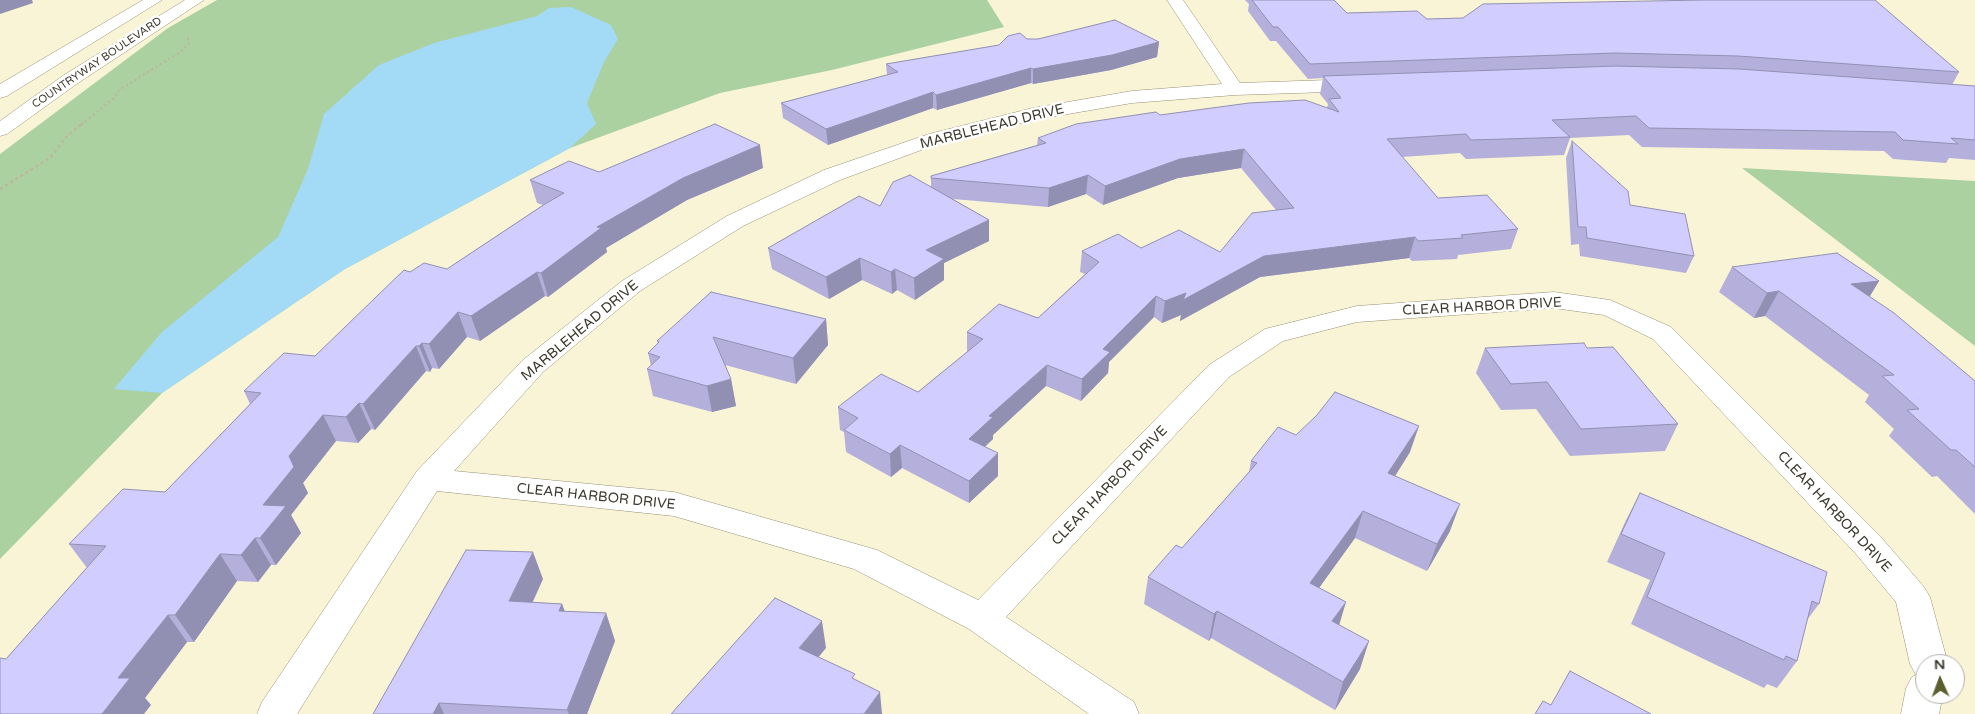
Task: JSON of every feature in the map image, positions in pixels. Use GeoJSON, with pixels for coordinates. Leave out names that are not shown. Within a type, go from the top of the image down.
{"type":"FeatureCollection","features":[{"type":"Feature","properties":{"kind":"street","name":"COUNTRYWAY BOULEVARD"},"geometry":{"type":"LineString","coordinates":[[0,92],[154,0]]}},
{"type":"Feature","properties":{"kind":"street","name":"COUNTRYWAY BOULEVARD"},"geometry":{"type":"LineString","coordinates":[[0,130],[71,79],[196,0]]}},
{"type":"Feature","properties":{"kind":"street"},"geometry":{"type":"LineString","coordinates":[[1175,0],[1235,88]]}},
{"type":"Feature","properties":{"kind":"street","name":"MARBLEHEAD DRIVE"},"geometry":{"type":"LineString","coordinates":[[276,714],[428,479],[534,366],[631,286],[744,217],[832,175],[936,138],[1033,114],[1132,97],[1235,88],[1383,84]]}},
{"type":"Feature","properties":{"kind":"street","name":"CLEAR HARBOR DRIVE"},"geometry":{"type":"LineString","coordinates":[[982,619],[1219,371],[1274,335],[1357,314],[1554,300],[1610,308],[1662,333],[1868,545],[1912,597],[1926,654]]}},
{"type":"Feature","properties":{"kind":"street","name":"CLEAR HARBOR DRIVE"},"geometry":{"type":"LineString","coordinates":[[428,479],[674,504],[865,559],[982,619],[1120,714]]}},
{"type":"Feature","properties":{"kind":"path"},"geometry":{"type":"LineString","coordinates":[[0,189],[50,158],[67,136],[114,98],[119,90],[182,51],[189,44],[186,32]]}},
{"type":"Feature","properties":{"kind":"green space"},"geometry":{"type":"Polygon","coordinates":[[[217,0],[987,0],[1004,27],[832,70],[720,93],[570,148],[345,269],[162,393],[0,559],[0,154],[168,28],[217,0]]]}},
{"type":"Feature","properties":{"kind":"green space"},"geometry":{"type":"Polygon","coordinates":[[[1742,168],[1975,181],[1975,346],[1742,168]]]}},
{"type":"Feature","properties":{"kind":"water"},"geometry":{"type":"Polygon","coordinates":[[[571,7],[611,25],[618,39],[604,62],[587,103],[596,124],[570,148],[345,269],[162,393],[114,389],[162,332],[278,237],[308,169],[324,114],[379,65],[434,43],[537,16],[549,8],[571,7]]]}},
{"type":"Feature","properties":{"kind":"building"},"geometry":{"type":"Polygon","coordinates":[[[1252,0],[1334,0],[1347,13],[1417,11],[1427,19],[1463,18],[1483,4],[1704,0],[1875,0],[1959,72],[1738,56],[1615,53],[1310,64],[1278,27],[1273,27],[1252,0]]]}},
{"type":"Feature","properties":{"kind":"building"},"geometry":{"type":"Polygon","coordinates":[[[1115,20],[1159,42],[1112,55],[1031,68],[936,95],[933,92],[826,129],[781,103],[898,72],[886,64],[999,45],[1008,36],[1020,33],[1027,39],[1038,39],[1115,20]]]}},
{"type":"Feature","properties":{"kind":"building"},"geometry":{"type":"Polygon","coordinates":[[[1616,66],[1739,69],[1975,86],[1975,140],[1951,138],[1958,144],[1903,140],[1895,132],[1649,128],[1636,116],[1552,120],[1570,137],[1471,140],[1466,134],[1387,139],[1438,198],[1487,195],[1518,229],[1461,235],[1463,238],[1418,241],[1415,237],[1264,256],[1183,300],[1186,293],[1165,301],[1156,296],[1103,349],[1110,352],[1082,379],[1047,365],[989,416],[993,417],[969,439],[998,453],[969,481],[900,445],[890,454],[844,430],[858,418],[838,407],[881,374],[918,392],[983,339],[967,332],[999,304],[1038,318],[1099,262],[1082,251],[1118,234],[1141,248],[1179,230],[1220,252],[1252,213],[1294,208],[1244,149],[1180,159],[1105,186],[1088,175],[1049,188],[931,178],[931,176],[1046,143],[1038,138],[1076,124],[1156,112],[1160,115],[1249,103],[1305,100],[1339,112],[1329,99],[1341,98],[1323,76],[1616,66]]]}},
{"type":"Feature","properties":{"kind":"building"},"geometry":{"type":"Polygon","coordinates":[[[715,124],[760,145],[683,178],[597,227],[601,228],[541,273],[537,272],[471,316],[458,312],[429,344],[422,343],[416,346],[363,404],[359,403],[346,417],[323,415],[289,456],[294,467],[263,505],[286,506],[260,538],[255,538],[241,555],[220,554],[175,615],[168,615],[118,678],[130,678],[102,714],[0,714],[0,658],[6,659],[106,546],[69,544],[123,489],[165,492],[261,393],[244,391],[284,353],[315,356],[404,270],[410,272],[424,263],[447,269],[564,193],[530,180],[569,161],[599,172],[715,124]]]}},
{"type":"Feature","properties":{"kind":"building"},"geometry":{"type":"Polygon","coordinates":[[[1572,141],[1628,191],[1630,205],[1685,214],[1694,256],[1587,238],[1586,227],[1578,227],[1572,141]]]}},
{"type":"Feature","properties":{"kind":"building"},"geometry":{"type":"Polygon","coordinates":[[[910,175],[989,220],[926,250],[944,259],[914,278],[895,269],[891,272],[860,258],[826,277],[768,248],[859,196],[880,206],[893,182],[910,175]]]}},
{"type":"Feature","properties":{"kind":"building"},"geometry":{"type":"Polygon","coordinates":[[[1837,253],[1879,281],[1851,284],[1894,313],[1975,381],[1975,467],[1956,450],[1951,450],[1907,410],[1919,409],[1882,376],[1894,375],[1779,291],[1767,293],[1732,267],[1837,253]]]}},
{"type":"Feature","properties":{"kind":"building"},"geometry":{"type":"Polygon","coordinates":[[[711,292],[826,319],[793,358],[713,337],[731,379],[707,386],[647,369],[660,357],[648,353],[659,342],[657,341],[711,292]]]}},
{"type":"Feature","properties":{"kind":"building"},"geometry":{"type":"Polygon","coordinates":[[[1584,343],[1587,348],[1613,347],[1678,424],[1581,429],[1547,382],[1511,384],[1485,348],[1584,343]]]}},
{"type":"Feature","properties":{"kind":"building"},"geometry":{"type":"Polygon","coordinates":[[[1335,392],[1419,426],[1388,473],[1460,504],[1437,544],[1363,511],[1310,583],[1346,602],[1332,621],[1369,641],[1343,682],[1217,611],[1214,614],[1148,577],[1176,545],[1182,548],[1257,463],[1251,461],[1278,427],[1296,435],[1317,415],[1335,392]]]}},
{"type":"Feature","properties":{"kind":"building"},"geometry":{"type":"Polygon","coordinates":[[[1640,493],[1827,572],[1819,604],[1812,601],[1797,661],[1786,656],[1784,660],[1647,597],[1665,553],[1621,534],[1640,493]]]}},
{"type":"Feature","properties":{"kind":"building"},"geometry":{"type":"Polygon","coordinates":[[[466,550],[533,552],[509,601],[562,604],[559,611],[606,613],[567,710],[439,703],[433,714],[373,714],[466,550]]]}},
{"type":"Feature","properties":{"kind":"building"},"geometry":{"type":"Polygon","coordinates":[[[775,598],[822,621],[799,648],[855,674],[852,678],[880,692],[864,714],[671,714],[775,598]]]}},
{"type":"Feature","properties":{"kind":"building"},"geometry":{"type":"Polygon","coordinates":[[[1570,671],[1651,714],[1535,714],[1543,701],[1551,705],[1570,671]]]}}]}
